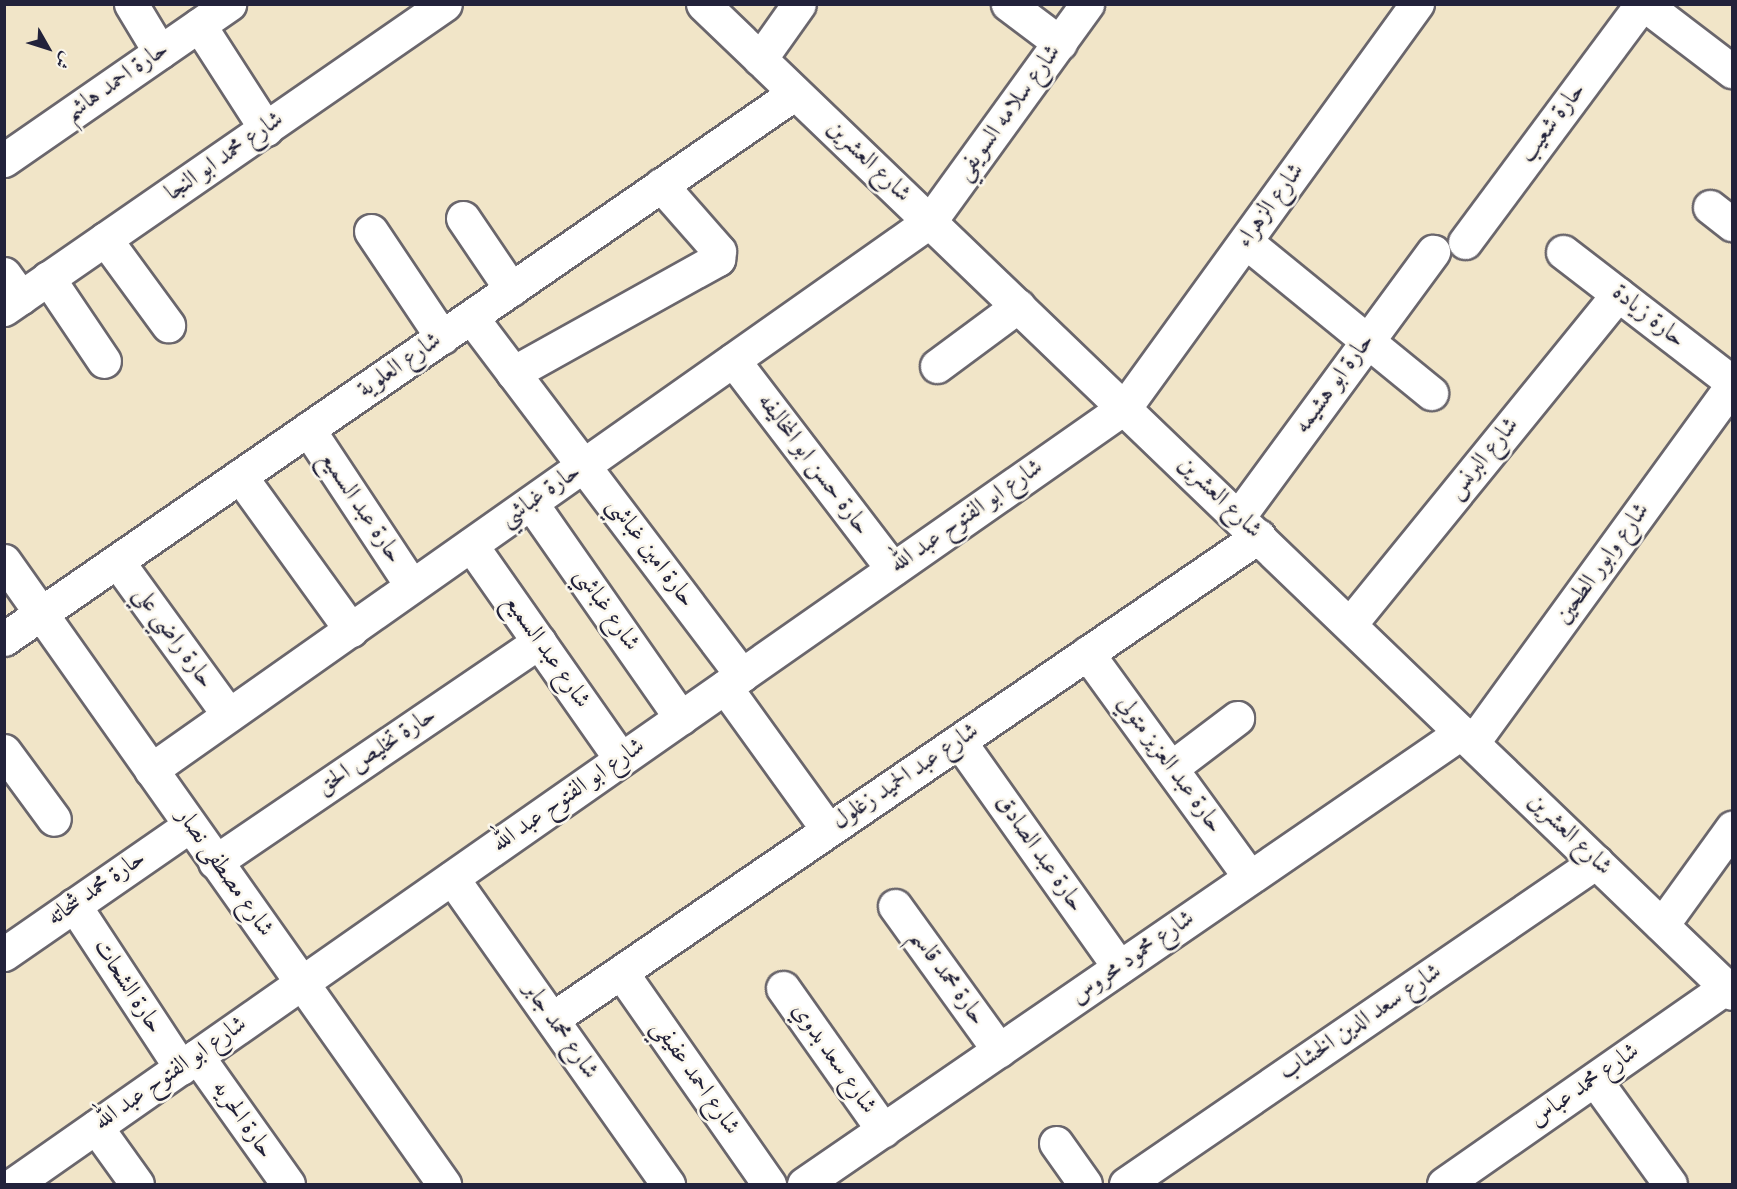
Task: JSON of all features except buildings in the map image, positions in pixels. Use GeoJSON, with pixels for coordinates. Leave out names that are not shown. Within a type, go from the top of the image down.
{"type":"FeatureCollection","features":[{"type":"Feature","properties":{"kind":"street"},"geometry":{"type":"LineString","coordinates":[[131,4],[160,52]]}},
{"type":"Feature","properties":{"kind":"street","name":"حارة احمد هاشم"},"geometry":{"type":"LineString","coordinates":[[4,160],[229,4]]}},
{"type":"Feature","properties":{"kind":"street","name":"شارع محمد ابو النجا"},"geometry":{"type":"LineString","coordinates":[[10,293],[48,278],[445,4]]}},
{"type":"Feature","properties":{"kind":"street","name":"شارع العشرين"},"geometry":{"type":"LineString","coordinates":[[703,4],[1249,526],[1729,990]]}},
{"type":"Feature","properties":{"kind":"street"},"geometry":{"type":"LineString","coordinates":[[760,59],[799,4]]}},
{"type":"Feature","properties":{"kind":"street"},"geometry":{"type":"LineString","coordinates":[[1008,4],[1060,43]]}},
{"type":"Feature","properties":{"kind":"street","name":"شارع سلامه السويفي"},"geometry":{"type":"LineString","coordinates":[[930,221],[1087,4]]}},
{"type":"Feature","properties":{"kind":"street","name":"شارع الزهراء"},"geometry":{"type":"LineString","coordinates":[[1125,407],[1417,4]]}},
{"type":"Feature","properties":{"kind":"street"},"geometry":{"type":"LineString","coordinates":[[1643,4],[1732,71]]}},
{"type":"Feature","properties":{"kind":"street","name":"حارة شعيب"},"geometry":{"type":"LineString","coordinates":[[1465,242],[1643,4]]}},
{"type":"Feature","properties":{"kind":"street"},"geometry":{"type":"LineString","coordinates":[[199,25],[266,129]]}},
{"type":"Feature","properties":{"kind":"street","name":"شارع العلوية"},"geometry":{"type":"LineString","coordinates":[[4,639],[795,93]]}},
{"type":"Feature","properties":{"kind":"street"},"geometry":{"type":"LineString","coordinates":[[513,372],[718,259],[719,251],[661,185]]}},
{"type":"Feature","properties":{"kind":"street"},"geometry":{"type":"LineString","coordinates":[[463,218],[511,289]]}},
{"type":"Feature","properties":{"kind":"street","name":"حارة غباشي"},"geometry":{"type":"LineString","coordinates":[[151,770],[930,221]]}},
{"type":"Feature","properties":{"kind":"street"},"geometry":{"type":"LineString","coordinates":[[371,231],[442,337]]}},
{"type":"Feature","properties":{"kind":"street"},"geometry":{"type":"LineString","coordinates":[[105,239],[168,326]]}},
{"type":"Feature","properties":{"kind":"street"},"geometry":{"type":"LineString","coordinates":[[1246,242],[1431,393]]}},
{"type":"Feature","properties":{"kind":"street","name":"حارة ابو هشيمه"},"geometry":{"type":"LineString","coordinates":[[1249,526],[1367,341],[1433,252]]}},
{"type":"Feature","properties":{"kind":"street","name":"حارة زيادة"},"geometry":{"type":"LineString","coordinates":[[1563,252],[1732,384]]}},
{"type":"Feature","properties":{"kind":"street"},"geometry":{"type":"LineString","coordinates":[[48,278],[104,362]]}},
{"type":"Feature","properties":{"kind":"street","name":"شارع البرنس"},"geometry":{"type":"LineString","coordinates":[[1350,624],[1618,294]]}},
{"type":"Feature","properties":{"kind":"street"},"geometry":{"type":"LineString","coordinates":[[937,366],[1018,306]]}},
{"type":"Feature","properties":{"kind":"street","name":"حارة امين غباشي"},"geometry":{"type":"LineString","coordinates":[[471,317],[584,466],[734,681],[828,830]]}},
{"type":"Feature","properties":{"kind":"street","name":"حارة حسن ابو المخاليفه"},"geometry":{"type":"LineString","coordinates":[[733,360],[893,569]]}},
{"type":"Feature","properties":{"kind":"street","name":"شارع وابور الطحين"},"geometry":{"type":"LineString","coordinates":[[1467,737],[1732,384]]}},
{"type":"Feature","properties":{"kind":"street","name":"شارع ابو الفتوح عبد الله"},"geometry":{"type":"LineString","coordinates":[[14,1185],[1125,407]]}},
{"type":"Feature","properties":{"kind":"street","name":"حارة عبد السميع"},"geometry":{"type":"LineString","coordinates":[[308,429],[412,586]]}},
{"type":"Feature","properties":{"kind":"street"},"geometry":{"type":"LineString","coordinates":[[240,476],[351,630]]}},
{"type":"Feature","properties":{"kind":"street","name":"شارع غباشي"},"geometry":{"type":"LineString","coordinates":[[531,503],[681,718]]}},
{"type":"Feature","properties":{"kind":"street","name":"شارع عبد الحميد زغلول"},"geometry":{"type":"LineString","coordinates":[[552,1019],[1088,653],[1249,526]]}},
{"type":"Feature","properties":{"kind":"street","name":"شارع عبد السميع"},"geometry":{"type":"LineString","coordinates":[[471,545],[621,759]]}},
{"type":"Feature","properties":{"kind":"street","name":"شارع مصطفى نصار"},"geometry":{"type":"LineString","coordinates":[[4,561],[444,1185]]}},
{"type":"Feature","properties":{"kind":"street","name":"حارة راضي علي"},"geometry":{"type":"LineString","coordinates":[[117,561],[229,715]]}},
{"type":"Feature","properties":{"kind":"street","name":"حارة تخليص الحق"},"geometry":{"type":"LineString","coordinates":[[215,862],[539,642]]}},
{"type":"Feature","properties":{"kind":"street","name":"حارة عبد العزيز متولي"},"geometry":{"type":"LineString","coordinates":[[1088,653],[1250,877]]}},
{"type":"Feature","properties":{"kind":"street"},"geometry":{"type":"LineString","coordinates":[[1171,768],[1237,718]]}},
{"type":"Feature","properties":{"kind":"street","name":"شارع محمود محروس"},"geometry":{"type":"LineString","coordinates":[[804,1185],[1250,877],[1467,737]]}},
{"type":"Feature","properties":{"kind":"street","name":"حارة عبد الصادق"},"geometry":{"type":"LineString","coordinates":[[959,741],[1119,967]]}},
{"type":"Feature","properties":{"kind":"street"},"geometry":{"type":"LineString","coordinates":[[4,751],[54,819]]}},
{"type":"Feature","properties":{"kind":"street","name":"حارة محمد شحاته"},"geometry":{"type":"LineString","coordinates":[[4,954],[190,825]]}},
{"type":"Feature","properties":{"kind":"street"},"geometry":{"type":"LineString","coordinates":[[1662,925],[1732,828]]}},
{"type":"Feature","properties":{"kind":"street","name":"شارع سعد الدين الخشاب"},"geometry":{"type":"LineString","coordinates":[[1126,1185],[1596,862]]}},
{"type":"Feature","properties":{"kind":"street","name":"شارع محمد جابر"},"geometry":{"type":"LineString","coordinates":[[452,878],[668,1185]]}},
{"type":"Feature","properties":{"kind":"street","name":"حارة الشحات"},"geometry":{"type":"LineString","coordinates":[[74,905],[189,1062]]}},
{"type":"Feature","properties":{"kind":"street","name":"حارة محمد قاسم"},"geometry":{"type":"LineString","coordinates":[[895,906],[999,1050]]}},
{"type":"Feature","properties":{"kind":"street","name":"شارع احمد عفيفي"},"geometry":{"type":"LineString","coordinates":[[621,972],[769,1185]]}},
{"type":"Feature","properties":{"kind":"street","name":"شارع سعد بدوي"},"geometry":{"type":"LineString","coordinates":[[783,988],[883,1130]]}},
{"type":"Feature","properties":{"kind":"street","name":"شارع محمد عباس"},"geometry":{"type":"LineString","coordinates":[[1460,1180],[1595,1080],[1729,990]]}},
{"type":"Feature","properties":{"kind":"street","name":"حارة الحريه"},"geometry":{"type":"LineString","coordinates":[[189,1062],[288,1185]]}},
{"type":"Feature","properties":{"kind":"street"},"geometry":{"type":"LineString","coordinates":[[1595,1080],[1670,1185]]}},
{"type":"Feature","properties":{"kind":"street"},"geometry":{"type":"LineString","coordinates":[[96,1127],[137,1185]]}},
{"type":"Feature","properties":{"kind":"street"},"geometry":{"type":"LineString","coordinates":[[1056,1143],[1085,1185]]}}]}
